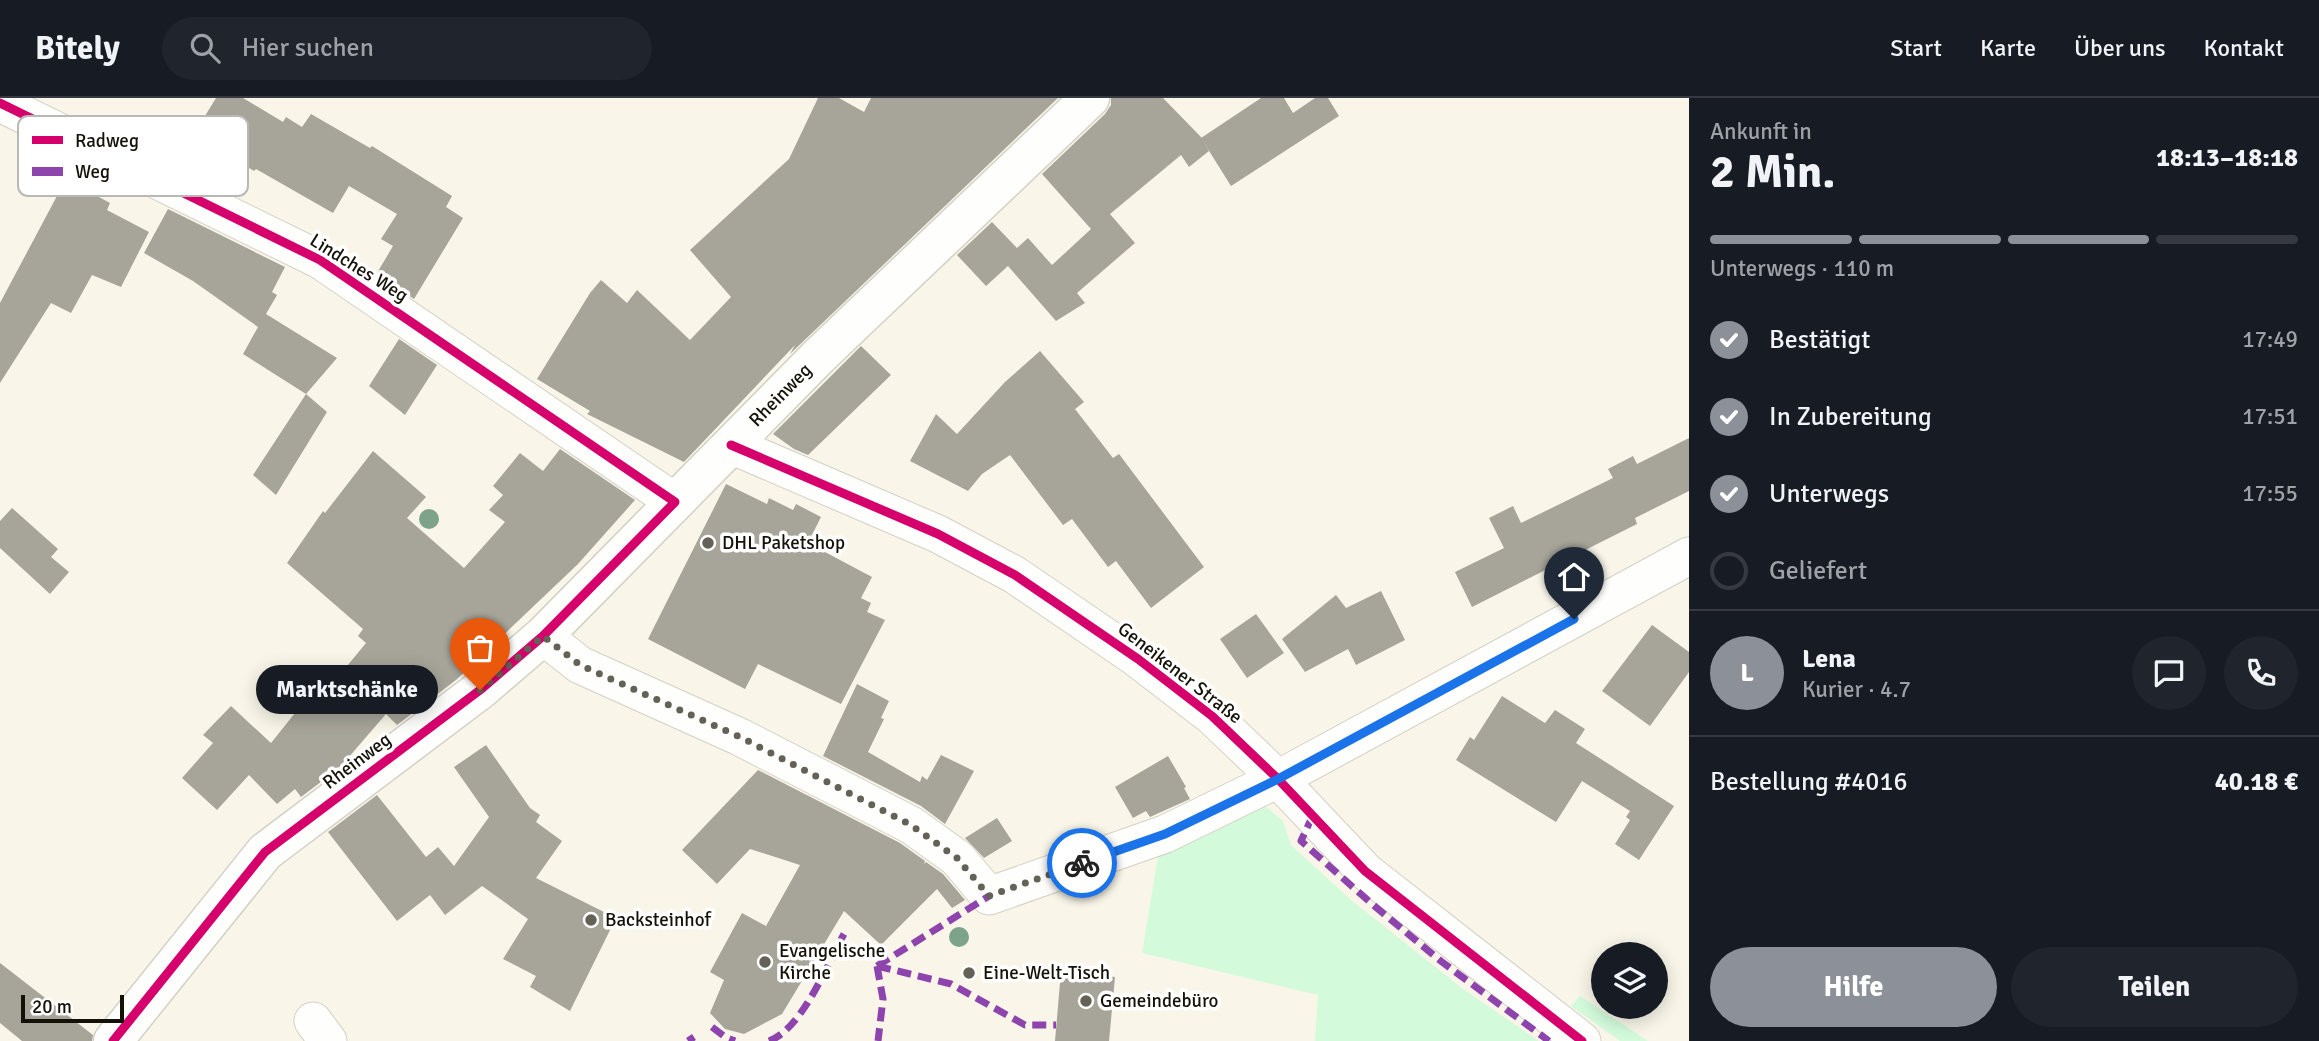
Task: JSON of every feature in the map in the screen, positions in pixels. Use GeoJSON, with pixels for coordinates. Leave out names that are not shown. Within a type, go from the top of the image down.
{"type":"FeatureCollection","features":[{"type":"Feature","properties":{"kind":"main road","name":"Rheinweg"},"geometry":{"type":"LineString","coordinates":[[113,1041],[265,852],[480,690],[543,636],[819,356],[1090,98]]}},
{"type":"Feature","properties":{"kind":"street","name":"Lindches Weg"},"geometry":{"type":"LineString","coordinates":[[0,103],[26,116]]}},
{"type":"Feature","properties":{"kind":"street","name":"Lindches Weg"},"geometry":{"type":"LineString","coordinates":[[190,196],[320,260],[675,502]]}},
{"type":"Feature","properties":{"kind":"street","name":"Geneikener Straße"},"geometry":{"type":"LineString","coordinates":[[731,445],[938,534],[1015,575],[1139,659],[1201,708],[1278,779],[1365,871],[1582,1041]]}},
{"type":"Feature","properties":{"kind":"street"},"geometry":{"type":"LineString","coordinates":[[543,636],[580,665],[740,737],[911,825],[957,858],[989,896],[1165,834],[1278,779],[1689,556]]}},
{"type":"Feature","properties":{"kind":"green space"},"geometry":{"type":"Polygon","coordinates":[[[1246,790],[1283,821],[1291,845],[1351,900],[1463,989],[1539,1041],[1315,1041],[1318,995],[1142,953],[1163,826],[1246,790]]]}},
{"type":"Feature","properties":{"kind":"green space"},"geometry":{"type":"Polygon","coordinates":[[[1580,996],[1591,1003],[1591,1019],[1615,1019],[1648,1041],[1620,1041],[1571,1006],[1580,996]]]}},
{"type":"Feature","properties":{"kind":"building"},"geometry":{"type":"Polygon","coordinates":[[[216,98],[243,98],[283,122],[286,117],[302,127],[311,114],[370,148],[372,146],[452,196],[446,207],[463,218],[414,299],[377,273],[393,246],[381,239],[397,214],[349,186],[333,213],[256,169],[254,171],[248,167],[248,116],[205,116],[216,98]]]}},
{"type":"Feature","properties":{"kind":"building"},"geometry":{"type":"Polygon","coordinates":[[[818,98],[839,98],[864,112],[871,98],[1058,98],[790,354],[795,345],[684,462],[587,414],[590,411],[537,379],[590,293],[601,280],[627,303],[637,290],[690,340],[731,297],[690,250],[789,159],[818,98]]]}},
{"type":"Feature","properties":{"kind":"building"},"geometry":{"type":"Polygon","coordinates":[[[1111,98],[1163,98],[1201,137],[1209,151],[1189,167],[1181,155],[1110,214],[1135,243],[1077,293],[1085,303],[1056,321],[1008,266],[986,286],[957,255],[992,222],[1017,248],[1028,238],[1052,265],[1091,229],[1042,174],[1105,114],[1111,105],[1111,98]]]}},
{"type":"Feature","properties":{"kind":"building"},"geometry":{"type":"Polygon","coordinates":[[[1261,98],[1284,98],[1293,113],[1315,98],[1328,98],[1339,116],[1231,186],[1201,138],[1261,98]]]}},
{"type":"Feature","properties":{"kind":"building"},"geometry":{"type":"Polygon","coordinates":[[[57,196],[97,196],[110,203],[107,210],[149,232],[121,287],[92,275],[71,313],[51,303],[0,383],[0,303],[57,196]]]}},
{"type":"Feature","properties":{"kind":"building"},"geometry":{"type":"Polygon","coordinates":[[[168,209],[285,267],[272,292],[277,295],[266,314],[337,358],[306,394],[243,354],[258,327],[193,281],[144,253],[168,209]]]}},
{"type":"Feature","properties":{"kind":"building"},"geometry":{"type":"Polygon","coordinates":[[[399,339],[437,365],[405,415],[369,386],[399,339]]]}},
{"type":"Feature","properties":{"kind":"building"},"geometry":{"type":"Polygon","coordinates":[[[861,346],[891,375],[808,455],[773,434],[861,346]]]}},
{"type":"Feature","properties":{"kind":"building"},"geometry":{"type":"Polygon","coordinates":[[[1040,351],[1084,402],[1075,409],[1113,458],[1119,454],[1204,567],[1151,608],[1116,561],[1108,567],[1072,519],[1063,525],[1010,455],[982,474],[968,491],[910,461],[936,414],[957,434],[1005,382],[1040,351]]]}},
{"type":"Feature","properties":{"kind":"building"},"geometry":{"type":"Polygon","coordinates":[[[306,394],[327,412],[276,495],[253,475],[306,394]]]}},
{"type":"Feature","properties":{"kind":"building"},"geometry":{"type":"Polygon","coordinates":[[[1689,438],[1689,491],[1635,518],[1637,524],[1472,607],[1455,572],[1504,548],[1489,518],[1513,506],[1521,523],[1613,478],[1608,469],[1633,456],[1637,464],[1689,438]]]}},
{"type":"Feature","properties":{"kind":"building"},"geometry":{"type":"Polygon","coordinates":[[[560,449],[635,500],[578,564],[456,680],[397,725],[386,714],[348,758],[350,760],[301,797],[295,789],[277,804],[249,775],[217,810],[182,778],[213,743],[203,735],[231,706],[271,743],[311,693],[319,700],[366,643],[358,636],[363,629],[287,563],[323,511],[325,513],[373,451],[426,497],[407,518],[464,568],[505,522],[489,510],[503,495],[493,486],[520,453],[543,471],[560,449]]]}},
{"type":"Feature","properties":{"kind":"building"},"geometry":{"type":"Polygon","coordinates":[[[726,484],[767,504],[769,498],[793,510],[796,504],[821,517],[808,543],[872,577],[861,598],[871,603],[867,612],[885,620],[841,704],[758,664],[745,689],[648,639],[726,484]]]}},
{"type":"Feature","properties":{"kind":"building"},"geometry":{"type":"Polygon","coordinates":[[[12,508],[58,549],[51,557],[69,572],[50,594],[0,548],[0,521],[12,508]]]}},
{"type":"Feature","properties":{"kind":"building"},"geometry":{"type":"Polygon","coordinates":[[[1381,591],[1405,640],[1356,665],[1348,649],[1305,672],[1282,639],[1336,595],[1346,608],[1381,591]]]}},
{"type":"Feature","properties":{"kind":"building"},"geometry":{"type":"Polygon","coordinates":[[[1256,614],[1284,653],[1247,678],[1220,639],[1256,614]]]}},
{"type":"Feature","properties":{"kind":"building"},"geometry":{"type":"Polygon","coordinates":[[[1652,625],[1689,652],[1689,672],[1650,726],[1602,691],[1652,625]]]}},
{"type":"Feature","properties":{"kind":"building"},"geometry":{"type":"Polygon","coordinates":[[[857,684],[889,701],[881,718],[884,719],[868,752],[920,782],[922,776],[927,780],[941,755],[974,771],[945,824],[921,806],[823,756],[857,684]]]}},
{"type":"Feature","properties":{"kind":"building"},"geometry":{"type":"Polygon","coordinates":[[[1502,696],[1545,723],[1555,710],[1585,729],[1576,743],[1674,806],[1639,860],[1615,844],[1630,820],[1626,817],[1630,811],[1582,781],[1556,822],[1456,760],[1470,737],[1474,740],[1502,696]]]}},
{"type":"Feature","properties":{"kind":"building"},"geometry":{"type":"Polygon","coordinates":[[[486,745],[530,808],[540,815],[536,822],[562,841],[536,878],[616,918],[570,1011],[530,987],[536,976],[503,959],[528,919],[482,886],[445,915],[430,895],[397,921],[328,832],[377,795],[426,857],[438,847],[454,866],[489,817],[454,767],[486,745]]]}},
{"type":"Feature","properties":{"kind":"building"},"geometry":{"type":"Polygon","coordinates":[[[1168,756],[1190,799],[1150,817],[1146,811],[1133,818],[1115,787],[1168,756]]]}},
{"type":"Feature","properties":{"kind":"building"},"geometry":{"type":"Polygon","coordinates":[[[758,770],[900,843],[925,861],[924,864],[926,862],[943,874],[965,900],[952,908],[937,889],[881,945],[844,911],[782,1014],[744,1034],[725,1029],[710,1013],[724,980],[710,972],[742,913],[766,926],[800,865],[750,849],[717,884],[682,850],[758,770]]]}},
{"type":"Feature","properties":{"kind":"building"},"geometry":{"type":"Polygon","coordinates":[[[997,818],[1012,841],[984,858],[965,838],[997,818]]]}},
{"type":"Feature","properties":{"kind":"building"},"geometry":{"type":"Polygon","coordinates":[[[0,963],[93,1035],[92,1041],[22,1041],[0,1023],[0,963]]]}},
{"type":"Feature","properties":{"kind":"building","name":"Gemeindebüro"},"geometry":{"type":"Polygon","coordinates":[[[1061,971],[1115,977],[1109,1041],[1055,1041],[1061,971]]]}},
{"type":"Feature","properties":{"kind":"marked path"},"geometry":{"type":"LineString","coordinates":[[1313,815],[1301,841],[1442,962],[1549,1041]]}},
{"type":"Feature","properties":{"kind":"marked path"},"geometry":{"type":"LineString","coordinates":[[877,966],[989,896]]}},
{"type":"Feature","properties":{"kind":"marked path"},"geometry":{"type":"LineString","coordinates":[[769,1041],[792,1024],[803,1010],[844,934]]}},
{"type":"Feature","properties":{"kind":"marked path"},"geometry":{"type":"LineString","coordinates":[[877,966],[951,984],[1025,1025],[1056,1025]]}},
{"type":"Feature","properties":{"kind":"marked path"},"geometry":{"type":"LineString","coordinates":[[877,966],[883,999],[878,1041]]}},
{"type":"Feature","properties":{"kind":"marked path"},"geometry":{"type":"LineString","coordinates":[[712,1027],[735,1041]]}},
{"type":"Feature","properties":{"kind":"marked path"},"geometry":{"type":"LineString","coordinates":[[688,1041],[694,1037]]}},
{"type":"Feature","properties":{"kind":"cycle path"},"geometry":{"type":"LineString","coordinates":[[0,103],[26,116]]}},
{"type":"Feature","properties":{"kind":"cycle path"},"geometry":{"type":"LineString","coordinates":[[113,1041],[265,852],[480,690],[543,636],[675,502],[320,260],[190,196]]}},
{"type":"Feature","properties":{"kind":"cycle path"},"geometry":{"type":"LineString","coordinates":[[731,445],[938,534],[1015,575],[1138,659],[1212,716],[1278,779],[1365,871],[1582,1041]]}},
{"type":"Feature","properties":{"kind":"way so far"},"geometry":{"type":"LineString","coordinates":[[480,690],[543,636],[580,665],[740,737],[911,825],[957,858],[989,896],[1082,863]]}},
{"type":"Feature","properties":{"kind":"place","name":"DHL Paketshop"},"geometry":{"type":"Point","coordinates":[708,543]}},
{"type":"Feature","properties":{"kind":"place","name":"Marktschänke"},"geometry":{"type":"Point","coordinates":[480,690]}},
{"type":"Feature","properties":{"kind":"place","name":"Backsteinhof"},"geometry":{"type":"Point","coordinates":[591,920]}},
{"type":"Feature","properties":{"kind":"place","name":"Evangelische Kirche"},"geometry":{"type":"Point","coordinates":[765,962]}},
{"type":"Feature","properties":{"kind":"place","name":"Eine-Welt-Tisch"},"geometry":{"type":"Point","coordinates":[969,973]}},
{"type":"Feature","properties":{"kind":"place","name":"Gemeindebüro"},"geometry":{"type":"Point","coordinates":[1086,1001]}},
{"type":"Feature","properties":{"kind":"route"},"geometry":{"type":"LineString","coordinates":[[1082,863],[1165,834],[1278,779],[1574,619]]}}]}
